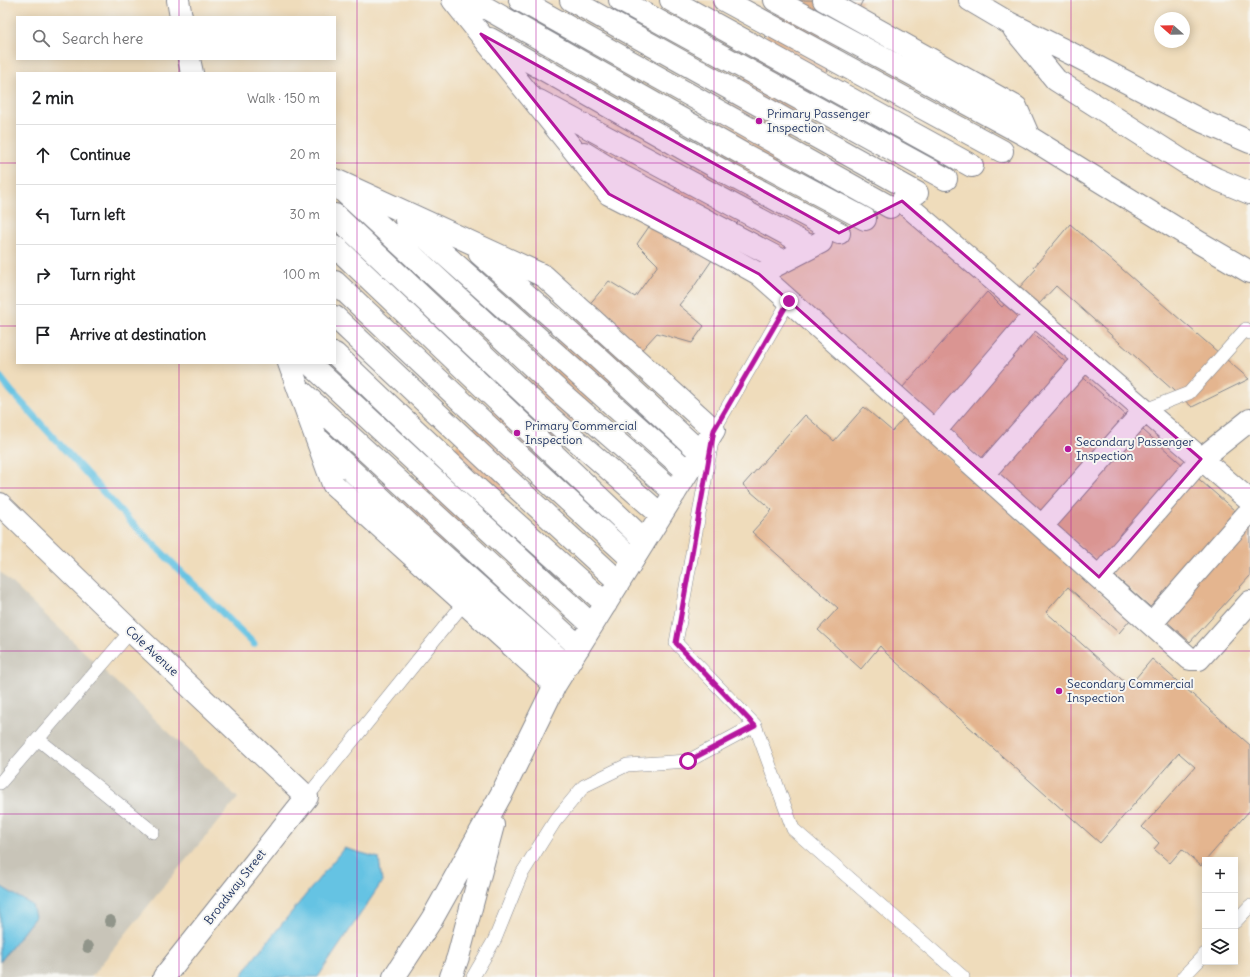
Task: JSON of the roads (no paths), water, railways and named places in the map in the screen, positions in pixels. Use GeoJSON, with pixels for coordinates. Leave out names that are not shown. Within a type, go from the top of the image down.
{"type":"FeatureCollection","features":[{"type":"Feature","properties":{"kind":"main road"},"geometry":{"type":"LineString","coordinates":[[178,0],[181,16]]}},
{"type":"Feature","properties":{"kind":"main road"},"geometry":{"type":"LineString","coordinates":[[453,0],[610,194],[691,236],[759,274],[1190,659],[1199,659],[1250,602]]}},
{"type":"Feature","properties":{"kind":"main road"},"geometry":{"type":"LineString","coordinates":[[472,0],[743,154],[865,220]]}},
{"type":"Feature","properties":{"kind":"main road"},"geometry":{"type":"LineString","coordinates":[[520,0],[903,200]]}},
{"type":"Feature","properties":{"kind":"main road"},"geometry":{"type":"LineString","coordinates":[[571,0],[903,200],[1250,501]]}},
{"type":"Feature","properties":{"kind":"main road"},"geometry":{"type":"LineString","coordinates":[[620,0],[946,179]]}},
{"type":"Feature","properties":{"kind":"main road"},"geometry":{"type":"LineString","coordinates":[[671,0],[972,166]]}},
{"type":"Feature","properties":{"kind":"main road"},"geometry":{"type":"LineString","coordinates":[[724,0],[1002,151]]}},
{"type":"Feature","properties":{"kind":"main road"},"geometry":{"type":"LineString","coordinates":[[775,0],[1029,136],[1250,272]]}},
{"type":"Feature","properties":{"kind":"main road"},"geometry":{"type":"LineString","coordinates":[[824,0],[1016,107],[1029,136]]}},
{"type":"Feature","properties":{"kind":"main road"},"geometry":{"type":"LineString","coordinates":[[970,0],[1009,23],[1204,122],[1250,142]]}},
{"type":"Feature","properties":{"kind":"main road"},"geometry":{"type":"LineString","coordinates":[[1009,23],[1056,80],[1189,166],[1250,193]]}},
{"type":"Feature","properties":{"kind":"main road"},"geometry":{"type":"LineString","coordinates":[[481,34],[730,175],[839,233]]}},
{"type":"Feature","properties":{"kind":"main road"},"geometry":{"type":"LineString","coordinates":[[189,60],[192,72]]}},
{"type":"Feature","properties":{"kind":"main road"},"geometry":{"type":"LineString","coordinates":[[531,96],[811,247]]}},
{"type":"Feature","properties":{"kind":"main road"},"geometry":{"type":"LineString","coordinates":[[759,274],[1029,136]]}},
{"type":"Feature","properties":{"kind":"main road"},"geometry":{"type":"LineString","coordinates":[[570,146],[620,175],[783,261]]}},
{"type":"Feature","properties":{"kind":"main road"},"geometry":{"type":"LineString","coordinates":[[336,180],[544,276],[714,430],[555,685],[503,791],[439,907],[394,977]]}},
{"type":"Feature","properties":{"kind":"main road"},"geometry":{"type":"LineString","coordinates":[[336,184],[561,393],[675,493]]}},
{"type":"Feature","properties":{"kind":"main road"},"geometry":{"type":"LineString","coordinates":[[389,205],[688,472]]}},
{"type":"Feature","properties":{"kind":"main road"},"geometry":{"type":"LineString","coordinates":[[336,216],[544,412],[661,515]]}},
{"type":"Feature","properties":{"kind":"main road"},"geometry":{"type":"LineString","coordinates":[[463,239],[589,350],[700,452]]}},
{"type":"Feature","properties":{"kind":"main road"},"geometry":{"type":"LineString","coordinates":[[336,247],[645,541]]}},
{"type":"Feature","properties":{"kind":"main road"},"geometry":{"type":"LineString","coordinates":[[336,283],[509,446],[633,560]]}},
{"type":"Feature","properties":{"kind":"main road"},"geometry":{"type":"LineString","coordinates":[[934,431],[1034,315]]}},
{"type":"Feature","properties":{"kind":"main road"},"geometry":{"type":"LineString","coordinates":[[336,318],[619,582]]}},
{"type":"Feature","properties":{"kind":"main road"},"geometry":{"type":"LineString","coordinates":[[336,355],[471,483],[606,604]]}},
{"type":"Feature","properties":{"kind":"main road"},"geometry":{"type":"LineString","coordinates":[[983,474],[1085,359]]}},
{"type":"Feature","properties":{"kind":"main road"},"geometry":{"type":"LineString","coordinates":[[289,364],[333,484],[555,685]]}},
{"type":"Feature","properties":{"kind":"main road"},"geometry":{"type":"LineString","coordinates":[[310,364],[592,625]]}},
{"type":"Feature","properties":{"kind":"main road"},"geometry":{"type":"LineString","coordinates":[[298,389],[579,647]]}},
{"type":"Feature","properties":{"kind":"main road"},"geometry":{"type":"LineString","coordinates":[[1042,526],[1145,410]]}},
{"type":"Feature","properties":{"kind":"main road"},"geometry":{"type":"LineString","coordinates":[[1099,577],[1201,459],[1250,420]]}},
{"type":"Feature","properties":{"kind":"main road"},"geometry":{"type":"LineString","coordinates":[[316,438],[567,666]]}},
{"type":"Feature","properties":{"kind":"main road","name":"Cole Avenue"},"geometry":{"type":"LineString","coordinates":[[0,504],[306,797]]}},
{"type":"Feature","properties":{"kind":"main road"},"geometry":{"type":"LineString","coordinates":[[1151,624],[1250,511]]}},
{"type":"Feature","properties":{"kind":"main road"},"geometry":{"type":"LineString","coordinates":[[451,977],[458,957],[503,791]]}},
{"type":"Feature","properties":{"kind":"main road","name":"Broadway Street"},"geometry":{"type":"LineString","coordinates":[[164,977],[306,797]]}},
{"type":"Feature","properties":{"kind":"lane"},"geometry":{"type":"LineString","coordinates":[[789,301],[714,430],[676,643],[755,726],[793,829],[963,977]]}},
{"type":"Feature","properties":{"kind":"lane"},"geometry":{"type":"LineString","coordinates":[[1145,410],[1189,393],[1246,329],[1250,332]]}},
{"type":"Feature","properties":{"kind":"lane"},"geometry":{"type":"LineString","coordinates":[[306,797],[464,603]]}},
{"type":"Feature","properties":{"kind":"lane"},"geometry":{"type":"LineString","coordinates":[[0,782],[131,631]]}},
{"type":"Feature","properties":{"kind":"lane"},"geometry":{"type":"LineString","coordinates":[[473,977],[495,939],[521,875],[555,821],[584,786],[627,765],[688,761],[755,726]]}},
{"type":"Feature","properties":{"kind":"lane"},"geometry":{"type":"LineString","coordinates":[[38,739],[153,832]]}},
{"type":"Feature","properties":{"kind":"lane"},"geometry":{"type":"LineString","coordinates":[[1238,919],[1250,906]]}},
{"type":"Feature","properties":{"kind":"lane"},"geometry":{"type":"LineString","coordinates":[[1183,977],[1202,957]]}},
{"type":"Feature","properties":{"kind":"water"},"geometry":{"type":"Polygon","coordinates":[[[344,848],[379,858],[382,882],[318,977],[241,977],[254,958],[344,848]]]}},
{"type":"Feature","properties":{"kind":"water"},"geometry":{"type":"Polygon","coordinates":[[[0,886],[32,905],[35,917],[0,962],[0,886]]]}},
{"type":"Feature","properties":{"kind":"waterway"},"geometry":{"type":"LineString","coordinates":[[0,377],[11,391],[129,520],[254,644]]}},
{"type":"Feature","properties":{"kind":"place","name":"Primary Passenger Inspection"},"geometry":{"type":"Point","coordinates":[759,121]}},
{"type":"Feature","properties":{"kind":"place","name":"Primary Commercial Inspection"},"geometry":{"type":"Point","coordinates":[517,433]}},
{"type":"Feature","properties":{"kind":"place","name":"Secondary Passenger Inspection"},"geometry":{"type":"Point","coordinates":[1068,449]}},
{"type":"Feature","properties":{"kind":"place","name":"Secondary Commercial Inspection"},"geometry":{"type":"Point","coordinates":[1059,691]}}]}
